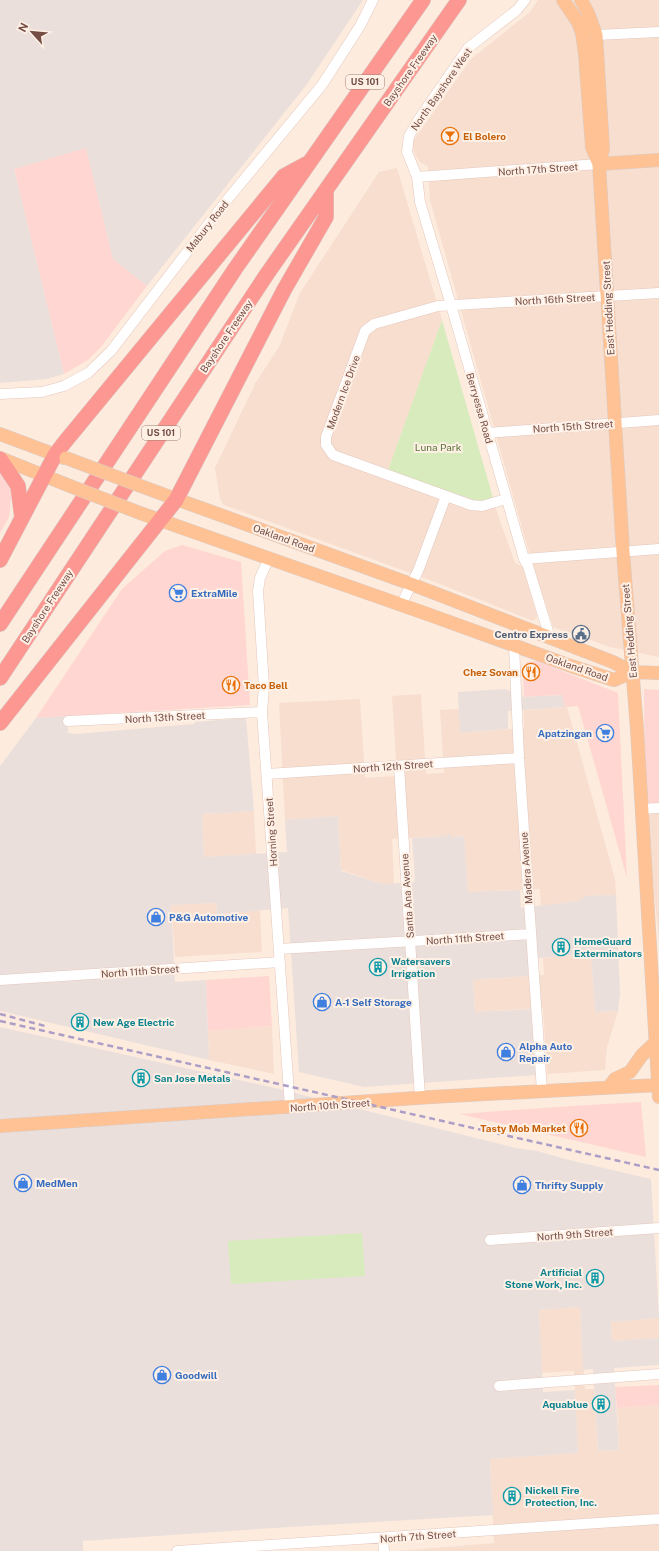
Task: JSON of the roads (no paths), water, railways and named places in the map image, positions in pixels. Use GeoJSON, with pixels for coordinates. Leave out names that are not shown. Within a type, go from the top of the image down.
{"type":"FeatureCollection","features":[{"type":"Feature","properties":{"kind":"highway","name":"US 101"},"geometry":{"type":"LineString","coordinates":[[0,624],[112,452],[307,164],[423,0]]}},
{"type":"Feature","properties":{"kind":"highway","name":"Bayshore Freeway"},"geometry":{"type":"LineString","coordinates":[[0,678],[166,425],[459,0]]}},
{"type":"Feature","properties":{"kind":"highway"},"geometry":{"type":"LineString","coordinates":[[0,560],[22,518],[49,478],[61,457],[284,176],[307,164]]}},
{"type":"Feature","properties":{"kind":"highway"},"geometry":{"type":"LineString","coordinates":[[0,723],[162,520],[176,500],[284,290],[326,217],[326,191]]}},
{"type":"Feature","properties":{"kind":"highway"},"geometry":{"type":"LineString","coordinates":[[0,459],[18,486],[22,518]]}},
{"type":"Feature","properties":{"kind":"main road","name":"East Hedding Street"},"geometry":{"type":"LineString","coordinates":[[563,0],[578,22],[582,33],[592,147],[600,164]]}},
{"type":"Feature","properties":{"kind":"main road","name":"East Hedding Street"},"geometry":{"type":"LineString","coordinates":[[581,0],[588,13],[596,35],[603,149],[600,164],[622,552],[641,809],[654,942],[656,1042],[659,1089]]}},
{"type":"Feature","properties":{"kind":"main road","name":"North 17th Street"},"geometry":{"type":"LineString","coordinates":[[600,164],[659,160]]}},
{"type":"Feature","properties":{"kind":"main road","name":"Oakland Road"},"geometry":{"type":"LineString","coordinates":[[0,434],[176,500],[411,584],[613,662],[632,672]]}},
{"type":"Feature","properties":{"kind":"main road","name":"Oakland Road"},"geometry":{"type":"LineString","coordinates":[[0,459],[140,513],[571,666],[614,680],[632,672]]}},
{"type":"Feature","properties":{"kind":"main road"},"geometry":{"type":"LineString","coordinates":[[632,672],[659,673]]}},
{"type":"Feature","properties":{"kind":"main road"},"geometry":{"type":"LineString","coordinates":[[608,1087],[615,1079],[630,1072],[642,1055],[656,1042]]}},
{"type":"Feature","properties":{"kind":"main road","name":"North 10th Street"},"geometry":{"type":"LineString","coordinates":[[0,1126],[608,1087],[659,1089]]}},
{"type":"Feature","properties":{"kind":"street","name":"Mabury Road"},"geometry":{"type":"LineString","coordinates":[[0,394],[42,392],[64,386],[88,373],[111,351],[227,200],[322,85],[356,32],[373,0]]}},
{"type":"Feature","properties":{"kind":"street","name":"North Bayshore West"},"geometry":{"type":"LineString","coordinates":[[417,177],[407,152],[409,136],[419,119],[468,48],[517,10],[525,0]]}},
{"type":"Feature","properties":{"kind":"street"},"geometry":{"type":"LineString","coordinates":[[596,35],[659,32]]}},
{"type":"Feature","properties":{"kind":"street","name":"North 17th Street"},"geometry":{"type":"LineString","coordinates":[[417,177],[600,164]]}},
{"type":"Feature","properties":{"kind":"street","name":"Berryessa Road"},"geometry":{"type":"LineString","coordinates":[[417,177],[420,202],[524,559],[528,566],[550,638]]}},
{"type":"Feature","properties":{"kind":"street","name":"North 16th Street"},"geometry":{"type":"LineString","coordinates":[[451,305],[659,294]]}},
{"type":"Feature","properties":{"kind":"street","name":"Modern Ice Drive"},"geometry":{"type":"LineString","coordinates":[[451,305],[438,306],[374,324],[364,332],[326,438],[326,445],[333,455],[471,505],[482,506],[506,498]]}},
{"type":"Feature","properties":{"kind":"street","name":"North 15th Street"},"geometry":{"type":"LineString","coordinates":[[487,433],[659,420]]}},
{"type":"Feature","properties":{"kind":"street"},"geometry":{"type":"LineString","coordinates":[[401,605],[423,559],[446,496]]}},
{"type":"Feature","properties":{"kind":"street"},"geometry":{"type":"LineString","coordinates":[[524,559],[659,549]]}},
{"type":"Feature","properties":{"kind":"street","name":"Horning Street"},"geometry":{"type":"LineString","coordinates":[[269,558],[260,578],[258,591],[264,688],[262,712],[290,1107]]}},
{"type":"Feature","properties":{"kind":"street","name":"Madera Avenue"},"geometry":{"type":"LineString","coordinates":[[514,645],[519,758],[542,1091]]}},
{"type":"Feature","properties":{"kind":"street","name":"North 13th Street"},"geometry":{"type":"LineString","coordinates":[[68,722],[262,712]]}},
{"type":"Feature","properties":{"kind":"street","name":"North 12th Street"},"geometry":{"type":"LineString","coordinates":[[267,774],[519,758]]}},
{"type":"Feature","properties":{"kind":"street","name":"Santa Ana Avenue"},"geometry":{"type":"LineString","coordinates":[[399,766],[420,1098]]}},
{"type":"Feature","properties":{"kind":"street"},"geometry":{"type":"LineString","coordinates":[[641,809],[659,808]]}},
{"type":"Feature","properties":{"kind":"street","name":"North 11th Street"},"geometry":{"type":"LineString","coordinates":[[278,949],[531,934]]}},
{"type":"Feature","properties":{"kind":"street","name":"North 11th Street"},"geometry":{"type":"LineString","coordinates":[[0,980],[280,962]]}},
{"type":"Feature","properties":{"kind":"street","name":"North 9th Street"},"geometry":{"type":"LineString","coordinates":[[490,1240],[659,1228]]}},
{"type":"Feature","properties":{"kind":"street"},"geometry":{"type":"LineString","coordinates":[[499,1386],[659,1374]]}},
{"type":"Feature","properties":{"kind":"street","name":"North 7th Street"},"geometry":{"type":"LineString","coordinates":[[177,1551],[659,1519]]}},
{"type":"Feature","properties":{"kind":"street"},"geometry":{"type":"LineString","coordinates":[[383,1538],[384,1551]]}},
{"type":"Feature","properties":{"kind":"railway"},"geometry":{"type":"LineString","coordinates":[[0,1014],[45,1026]]}},
{"type":"Feature","properties":{"kind":"railway"},"geometry":{"type":"LineString","coordinates":[[0,1021],[659,1170]]}},
{"type":"Feature","properties":{"kind":"place","name":"El Bolero"},"geometry":{"type":"Point","coordinates":[450,136]}},
{"type":"Feature","properties":{"kind":"place","name":"ExtraMile"},"geometry":{"type":"Point","coordinates":[178,593]}},
{"type":"Feature","properties":{"kind":"place","name":"Centro Express"},"geometry":{"type":"Point","coordinates":[581,634]}},
{"type":"Feature","properties":{"kind":"place","name":"Chez Sovan"},"geometry":{"type":"Point","coordinates":[531,672]}},
{"type":"Feature","properties":{"kind":"place","name":"Taco Bell"},"geometry":{"type":"Point","coordinates":[231,685]}},
{"type":"Feature","properties":{"kind":"place","name":"Apatzingan"},"geometry":{"type":"Point","coordinates":[605,733]}},
{"type":"Feature","properties":{"kind":"place","name":"P&G Automotive"},"geometry":{"type":"Point","coordinates":[156,917]}},
{"type":"Feature","properties":{"kind":"place","name":"HomeGuard Exterminators"},"geometry":{"type":"Point","coordinates":[561,947]}},
{"type":"Feature","properties":{"kind":"place","name":"Watersavers Irrigation"},"geometry":{"type":"Point","coordinates":[378,967]}},
{"type":"Feature","properties":{"kind":"place","name":"A-1 Self Storage"},"geometry":{"type":"Point","coordinates":[322,1002]}},
{"type":"Feature","properties":{"kind":"place","name":"New Age Electric"},"geometry":{"type":"Point","coordinates":[80,1022]}},
{"type":"Feature","properties":{"kind":"place","name":"Alpha Auto Repair"},"geometry":{"type":"Point","coordinates":[506,1052]}},
{"type":"Feature","properties":{"kind":"place","name":"San Jose Metals"},"geometry":{"type":"Point","coordinates":[141,1078]}},
{"type":"Feature","properties":{"kind":"place","name":"Tasty Mob Market"},"geometry":{"type":"Point","coordinates":[579,1128]}},
{"type":"Feature","properties":{"kind":"place","name":"MedMen"},"geometry":{"type":"Point","coordinates":[23,1183]}},
{"type":"Feature","properties":{"kind":"place","name":"Thrifty Supply"},"geometry":{"type":"Point","coordinates":[522,1185]}},
{"type":"Feature","properties":{"kind":"place","name":"Artificial Stone Work, Inc."},"geometry":{"type":"Point","coordinates":[595,1278]}},
{"type":"Feature","properties":{"kind":"place","name":"Goodwill"},"geometry":{"type":"Point","coordinates":[162,1375]}},
{"type":"Feature","properties":{"kind":"place","name":"Aquablue"},"geometry":{"type":"Point","coordinates":[601,1404]}},
{"type":"Feature","properties":{"kind":"place","name":"Nickell Fire Protection, Inc."},"geometry":{"type":"Point","coordinates":[512,1496]}},
{"type":"Feature","properties":{"kind":"park label","name":"Luna Park"},"geometry":{"type":"Point","coordinates":[438,447]}}]}
